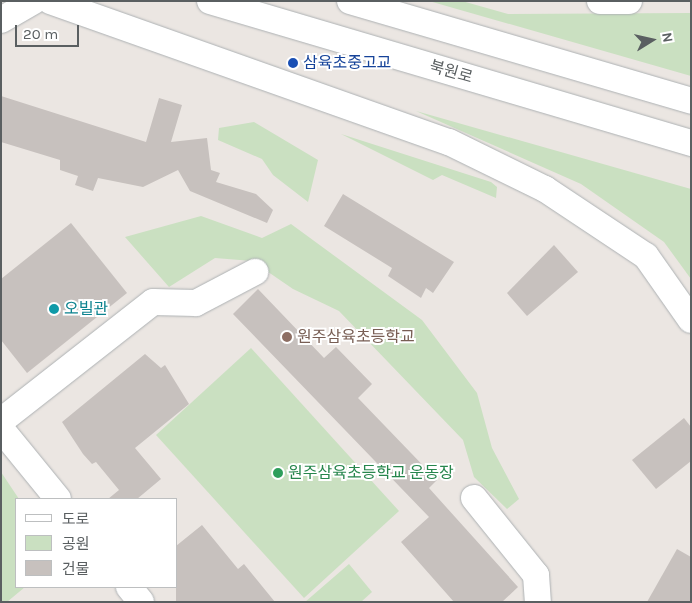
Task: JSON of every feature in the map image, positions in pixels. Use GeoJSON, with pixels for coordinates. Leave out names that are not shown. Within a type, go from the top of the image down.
{"type":"FeatureCollection","features":[{"type":"Feature","properties":{"kind":"street"},"geometry":{"type":"LineString","coordinates":[[1,20],[34,1]]}},
{"type":"Feature","properties":{"kind":"street"},"geometry":{"type":"LineString","coordinates":[[50,1],[450,142],[545,189],[646,256],[691,320]]}},
{"type":"Feature","properties":{"kind":"street","name":"북원로"},"geometry":{"type":"LineString","coordinates":[[210,1],[691,143]]}},
{"type":"Feature","properties":{"kind":"street"},"geometry":{"type":"LineString","coordinates":[[350,1],[691,101]]}},
{"type":"Feature","properties":{"kind":"street"},"geometry":{"type":"LineString","coordinates":[[600,1],[629,1]]}},
{"type":"Feature","properties":{"kind":"street"},"geometry":{"type":"LineString","coordinates":[[1,421],[152,302],[196,303],[255,272]]}},
{"type":"Feature","properties":{"kind":"street"},"geometry":{"type":"LineString","coordinates":[[1,429],[57,498]]}},
{"type":"Feature","properties":{"kind":"street"},"geometry":{"type":"LineString","coordinates":[[474,498],[536,575],[538,602]]}},
{"type":"Feature","properties":{"kind":"street"},"geometry":{"type":"LineString","coordinates":[[129,588],[141,602]]}},
{"type":"Feature","properties":{"kind":"green space"},"geometry":{"type":"Polygon","coordinates":[[[429,1],[462,1],[508,14],[691,13],[691,76],[429,1]]]}},
{"type":"Feature","properties":{"kind":"green space"},"geometry":{"type":"Polygon","coordinates":[[[416,111],[691,189],[691,279],[664,242],[581,184],[416,111]]]}},
{"type":"Feature","properties":{"kind":"green space"},"geometry":{"type":"Polygon","coordinates":[[[254,122],[318,160],[308,202],[273,175],[262,159],[218,140],[219,128],[254,122]]]}},
{"type":"Feature","properties":{"kind":"green space"},"geometry":{"type":"Polygon","coordinates":[[[341,134],[491,182],[497,187],[496,198],[442,175],[433,180],[341,134]]]}},
{"type":"Feature","properties":{"kind":"green space"},"geometry":{"type":"Polygon","coordinates":[[[201,216],[262,238],[291,224],[422,320],[477,393],[492,448],[519,499],[507,509],[474,477],[463,440],[339,311],[293,289],[252,261],[215,258],[169,287],[125,237],[201,216]]]}},
{"type":"Feature","properties":{"kind":"green space","name":"원주삼육초등학교 운동장"},"geometry":{"type":"Polygon","coordinates":[[[251,348],[399,511],[304,598],[156,435],[251,348]]]}},
{"type":"Feature","properties":{"kind":"green space"},"geometry":{"type":"Polygon","coordinates":[[[1,472],[18,498],[15,498],[15,588],[24,588],[7,602],[1,602],[1,472]]]}},
{"type":"Feature","properties":{"kind":"green space"},"geometry":{"type":"Polygon","coordinates":[[[349,564],[372,592],[361,602],[305,602],[349,564]]]}},
{"type":"Feature","properties":{"kind":"building"},"geometry":{"type":"Polygon","coordinates":[[[1,96],[146,142],[159,98],[182,105],[171,142],[207,138],[211,170],[220,173],[216,182],[256,194],[273,210],[267,223],[190,191],[178,170],[143,187],[98,178],[93,191],[75,185],[78,176],[60,170],[60,160],[1,142],[1,96]]]}},
{"type":"Feature","properties":{"kind":"building"},"geometry":{"type":"Polygon","coordinates":[[[343,194],[454,262],[433,293],[426,288],[421,298],[388,276],[392,268],[324,226],[343,194]]]}},
{"type":"Feature","properties":{"kind":"building","name":"오빌관"},"geometry":{"type":"Polygon","coordinates":[[[71,223],[127,293],[27,373],[1,340],[1,279],[71,223]]]}},
{"type":"Feature","properties":{"kind":"building"},"geometry":{"type":"Polygon","coordinates":[[[554,245],[578,272],[527,316],[507,293],[554,245]]]}},
{"type":"Feature","properties":{"kind":"building"},"geometry":{"type":"Polygon","coordinates":[[[258,289],[324,358],[336,347],[372,384],[358,398],[437,480],[429,488],[518,587],[502,602],[454,602],[401,542],[429,517],[233,314],[258,289]]]}},
{"type":"Feature","properties":{"kind":"building"},"geometry":{"type":"Polygon","coordinates":[[[145,354],[161,368],[165,365],[189,404],[135,448],[161,479],[138,498],[109,498],[119,490],[96,462],[92,464],[83,454],[62,422],[145,354]]]}},
{"type":"Feature","properties":{"kind":"building"},"geometry":{"type":"Polygon","coordinates":[[[684,418],[691,427],[691,461],[656,489],[632,460],[684,418]]]}},
{"type":"Feature","properties":{"kind":"building"},"geometry":{"type":"Polygon","coordinates":[[[202,525],[238,569],[244,564],[275,602],[176,602],[176,588],[178,588],[178,544],[202,525]]]}},
{"type":"Feature","properties":{"kind":"building"},"geometry":{"type":"Polygon","coordinates":[[[677,549],[691,557],[691,602],[647,602],[677,549]]]}},
{"type":"Feature","properties":{"kind":"place","name":"삼육초중고교"},"geometry":{"type":"Point","coordinates":[293,63]}},
{"type":"Feature","properties":{"kind":"place","name":"오빌관"},"geometry":{"type":"Point","coordinates":[54,309]}},
{"type":"Feature","properties":{"kind":"place","name":"원주삼육초등학교"},"geometry":{"type":"Point","coordinates":[287,337]}},
{"type":"Feature","properties":{"kind":"place","name":"원주삼육초등학교 운동장"},"geometry":{"type":"Point","coordinates":[278,473]}}]}
